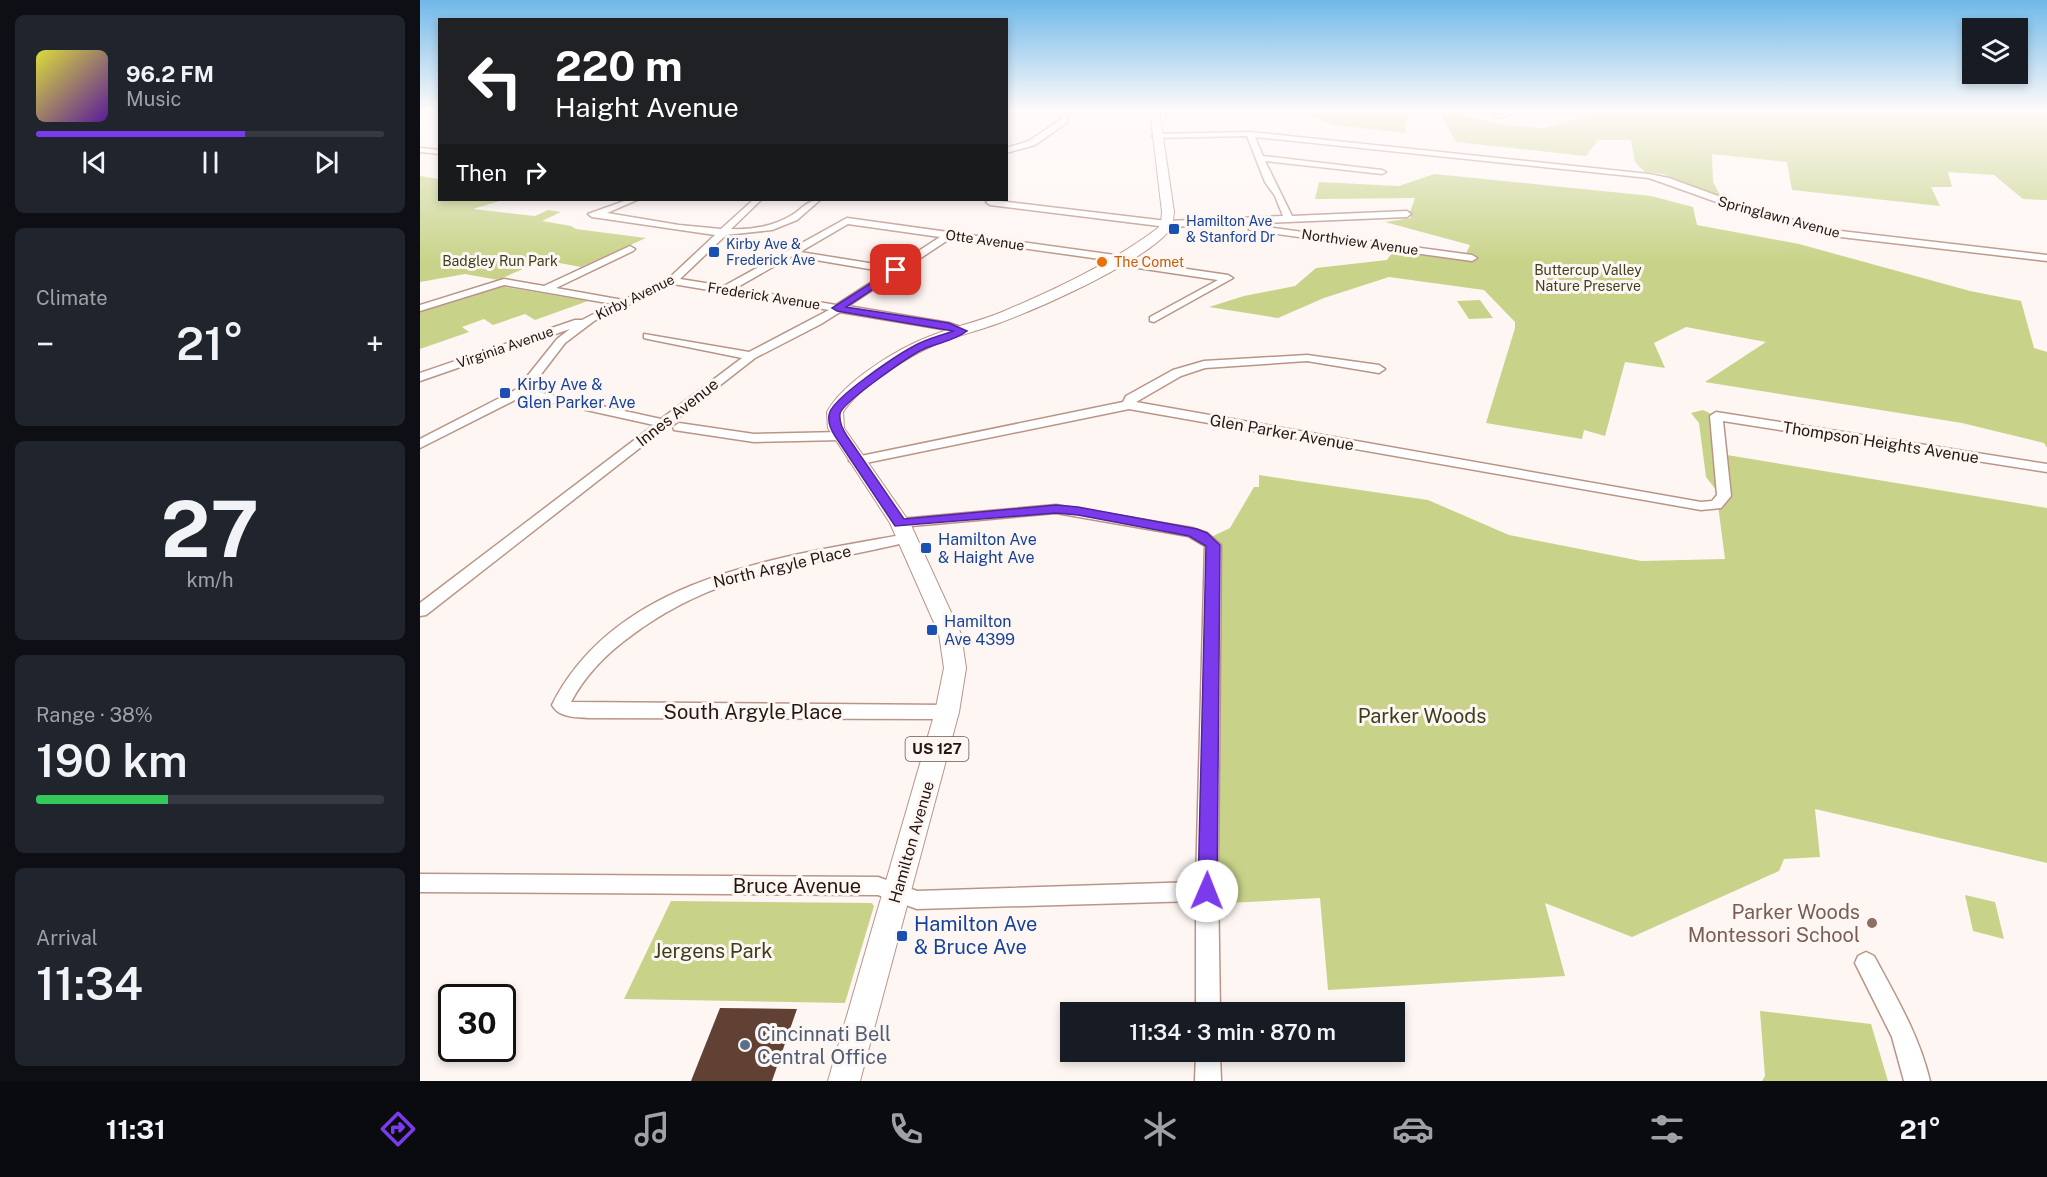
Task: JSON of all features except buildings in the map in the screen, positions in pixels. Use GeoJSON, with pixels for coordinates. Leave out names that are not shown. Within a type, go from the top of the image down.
{"type":"FeatureCollection","features":[{"type":"Feature","properties":{"kind":"main road"},"geometry":{"type":"LineString","coordinates":[[1160,160],[1168,212],[1167,224]]}},
{"type":"Feature","properties":{"kind":"main road","name":"Hamilton Avenue"},"geometry":{"type":"LineString","coordinates":[[844,1081],[947,712],[955,668],[950,634],[904,530],[836,428],[834,414],[837,407],[854,392],[918,347],[1010,314],[1120,261],[1156,236],[1167,224]]}},
{"type":"Feature","properties":{"kind":"street"},"geometry":{"type":"LineString","coordinates":[[1260,160],[1289,219]]}},
{"type":"Feature","properties":{"kind":"street"},"geometry":{"type":"LineString","coordinates":[[1273,160],[1382,172]]}},
{"type":"Feature","properties":{"kind":"street","name":"Springlawn Avenue"},"geometry":{"type":"LineString","coordinates":[[1501,160],[1649,176],[1754,212],[1832,232],[2047,258]]}},
{"type":"Feature","properties":{"kind":"street"},"geometry":{"type":"LineString","coordinates":[[630,201],[595,214],[725,232],[780,224],[800,215],[815,201]]}},
{"type":"Feature","properties":{"kind":"street","name":"Kirby Avenue"},"geometry":{"type":"LineString","coordinates":[[420,444],[521,392],[561,341],[590,319],[672,281],[756,201]]}},
{"type":"Feature","properties":{"kind":"street"},"geometry":{"type":"LineString","coordinates":[[990,202],[1167,224],[1407,214]]}},
{"type":"Feature","properties":{"kind":"street","name":"Otte Avenue"},"geometry":{"type":"LineString","coordinates":[[790,253],[847,221],[1228,278],[1154,319]]}},
{"type":"Feature","properties":{"kind":"street","name":"Northview Avenue"},"geometry":{"type":"LineString","coordinates":[[1213,222],[1472,258]]}},
{"type":"Feature","properties":{"kind":"street","name":"Innes Avenue"},"geometry":{"type":"LineString","coordinates":[[420,611],[751,356],[797,334],[949,235]]}},
{"type":"Feature","properties":{"kind":"street"},"geometry":{"type":"LineString","coordinates":[[546,289],[630,249]]}},
{"type":"Feature","properties":{"kind":"street"},"geometry":{"type":"LineString","coordinates":[[725,290],[790,253],[896,270]]}},
{"type":"Feature","properties":{"kind":"street","name":"Frederick Avenue"},"geometry":{"type":"LineString","coordinates":[[672,281],[949,326],[962,331]]}},
{"type":"Feature","properties":{"kind":"street"},"geometry":{"type":"LineString","coordinates":[[420,308],[504,282],[624,303]]}},
{"type":"Feature","properties":{"kind":"street","name":"Virginia Avenue"},"geometry":{"type":"LineString","coordinates":[[420,377],[590,319]]}},
{"type":"Feature","properties":{"kind":"street"},"geometry":{"type":"LineString","coordinates":[[648,336],[751,356]]}},
{"type":"Feature","properties":{"kind":"street"},"geometry":{"type":"LineString","coordinates":[[1129,405],[1130,399],[1138,394],[1185,370],[1204,365],[1316,358],[1379,369]]}},
{"type":"Feature","properties":{"kind":"street"},"geometry":{"type":"LineString","coordinates":[[521,392],[663,423]]}},
{"type":"Feature","properties":{"kind":"street","name":"Glen Parker Avenue"},"geometry":{"type":"LineString","coordinates":[[856,460],[1129,405],[1708,507],[1720,503],[1725,490],[1716,416]]}},
{"type":"Feature","properties":{"kind":"street","name":"Thompson Heights Avenue"},"geometry":{"type":"LineString","coordinates":[[1716,416],[2047,468]]}},
{"type":"Feature","properties":{"kind":"street"},"geometry":{"type":"LineString","coordinates":[[679,428],[754,438],[841,436]]}},
{"type":"Feature","properties":{"kind":"street","name":"North Argyle Place"},"geometry":{"type":"LineString","coordinates":[[561,705],[569,687],[607,646],[648,614],[695,588],[741,572],[904,530],[1056,509],[1192,532],[1202,536],[1213,545],[1207,891]]}},
{"type":"Feature","properties":{"kind":"street","name":"South Argyle Place"},"geometry":{"type":"LineString","coordinates":[[561,705],[570,710],[589,711],[947,712]]}},
{"type":"Feature","properties":{"kind":"street","name":"Bruce Avenue"},"geometry":{"type":"LineString","coordinates":[[420,883],[878,886],[917,900],[1207,891]]}},
{"type":"Feature","properties":{"kind":"street"},"geometry":{"type":"LineString","coordinates":[[1207,891],[1208,1002]]}},
{"type":"Feature","properties":{"kind":"street"},"geometry":{"type":"LineString","coordinates":[[1866,963],[1897,1019],[1912,1054],[1917,1081]]}},
{"type":"Feature","properties":{"kind":"street"},"geometry":{"type":"LineString","coordinates":[[1208,1062],[1208,1081]]}},
{"type":"Feature","properties":{"kind":"green space"},"geometry":{"type":"Polygon","coordinates":[[[1712,160],[1713,182],[1724,202],[1663,174],[1645,172],[1635,162],[1712,160]]]}},
{"type":"Feature","properties":{"kind":"green space"},"geometry":{"type":"Polygon","coordinates":[[[1772,160],[2047,160],[2047,200],[2023,199],[1994,175],[1948,172],[1952,187],[1931,187],[1940,206],[1792,190],[1787,162],[1772,160]]]}},
{"type":"Feature","properties":{"kind":"green space","name":"Buttercup Valley Nature Preserve"},"geometry":{"type":"Polygon","coordinates":[[[1434,174],[1651,196],[1693,207],[1697,225],[1799,244],[1970,291],[2021,301],[2034,348],[2047,352],[2047,448],[2044,443],[1962,423],[1705,382],[1766,342],[1686,327],[1654,343],[1665,368],[1625,362],[1605,436],[1584,430],[1582,439],[1486,423],[1515,322],[1484,290],[1389,277],[1324,298],[1278,318],[1209,307],[1244,296],[1295,286],[1316,268],[1387,260],[1394,250],[1464,258],[1470,245],[1385,222],[1411,218],[1410,212],[1415,198],[1315,199],[1319,182],[1399,186],[1434,174]]]}},
{"type":"Feature","properties":{"kind":"green space"},"geometry":{"type":"Polygon","coordinates":[[[420,176],[438,179],[438,201],[500,201],[473,209],[535,216],[548,210],[561,212],[542,221],[576,229],[646,238],[581,267],[543,260],[498,280],[465,274],[420,282],[420,176]]]}},
{"type":"Feature","properties":{"kind":"green space","name":"Badgley Run Park"},"geometry":{"type":"Polygon","coordinates":[[[487,284],[588,301],[535,320],[525,314],[493,325],[484,319],[462,327],[469,332],[420,349],[420,305],[487,284]]]}},
{"type":"Feature","properties":{"kind":"green space"},"geometry":{"type":"Polygon","coordinates":[[[1480,300],[1493,318],[1469,319],[1457,301],[1480,300]]]}},
{"type":"Feature","properties":{"kind":"green space","name":"Parker Woods"},"geometry":{"type":"Polygon","coordinates":[[[1703,410],[1716,416],[1721,454],[2047,508],[2047,863],[1815,809],[1820,857],[1784,859],[1779,871],[1632,937],[1545,903],[1565,976],[1328,990],[1320,898],[1229,903],[1229,881],[1221,881],[1211,681],[1207,539],[1230,528],[1254,487],[1259,487],[1259,475],[1428,500],[1509,535],[1641,561],[1725,559],[1716,490],[1706,477],[1699,423],[1691,413],[1703,410]]]}},
{"type":"Feature","properties":{"kind":"green space"},"geometry":{"type":"Polygon","coordinates":[[[1965,895],[1995,902],[2004,939],[1973,931],[1965,895]]]}},
{"type":"Feature","properties":{"kind":"green space","name":"Jergens Park"},"geometry":{"type":"Polygon","coordinates":[[[671,901],[872,903],[874,906],[845,1003],[624,999],[671,901]]]}},
{"type":"Feature","properties":{"kind":"green space"},"geometry":{"type":"Polygon","coordinates":[[[1760,1011],[1871,1024],[1888,1081],[1762,1081],[1765,1076],[1760,1011]]]}},
{"type":"Feature","properties":{"kind":"place","name":"Hamilton Ave & Stanford Dr"},"geometry":{"type":"Point","coordinates":[1174,229]}},
{"type":"Feature","properties":{"kind":"place","name":"Kirby Ave & Frederick Ave"},"geometry":{"type":"Point","coordinates":[714,252]}},
{"type":"Feature","properties":{"kind":"place","name":"The Comet"},"geometry":{"type":"Point","coordinates":[1102,262]}},
{"type":"Feature","properties":{"kind":"place","name":"Kirby Ave & Glen Parker Ave"},"geometry":{"type":"Point","coordinates":[505,393]}},
{"type":"Feature","properties":{"kind":"place","name":"Hamilton Ave & Haight Ave"},"geometry":{"type":"Point","coordinates":[926,548]}},
{"type":"Feature","properties":{"kind":"place","name":"Hamilton Ave 4399"},"geometry":{"type":"Point","coordinates":[932,630]}},
{"type":"Feature","properties":{"kind":"place","name":"Parker Woods Montessori School"},"geometry":{"type":"Point","coordinates":[1872,923]}},
{"type":"Feature","properties":{"kind":"place","name":"Hamilton Ave & Bruce Ave"},"geometry":{"type":"Point","coordinates":[902,936]}},
{"type":"Feature","properties":{"kind":"place","name":"Cincinnati Bell Central Office"},"geometry":{"type":"Point","coordinates":[745,1045]}},
{"type":"Feature","properties":{"kind":"route"},"geometry":{"type":"LineString","coordinates":[[896,270],[837,308],[949,326],[962,331],[918,347],[874,376],[837,407],[834,414],[836,428],[900,523],[1056,509],[1192,532],[1207,539],[1213,545],[1207,891]]}}]}
